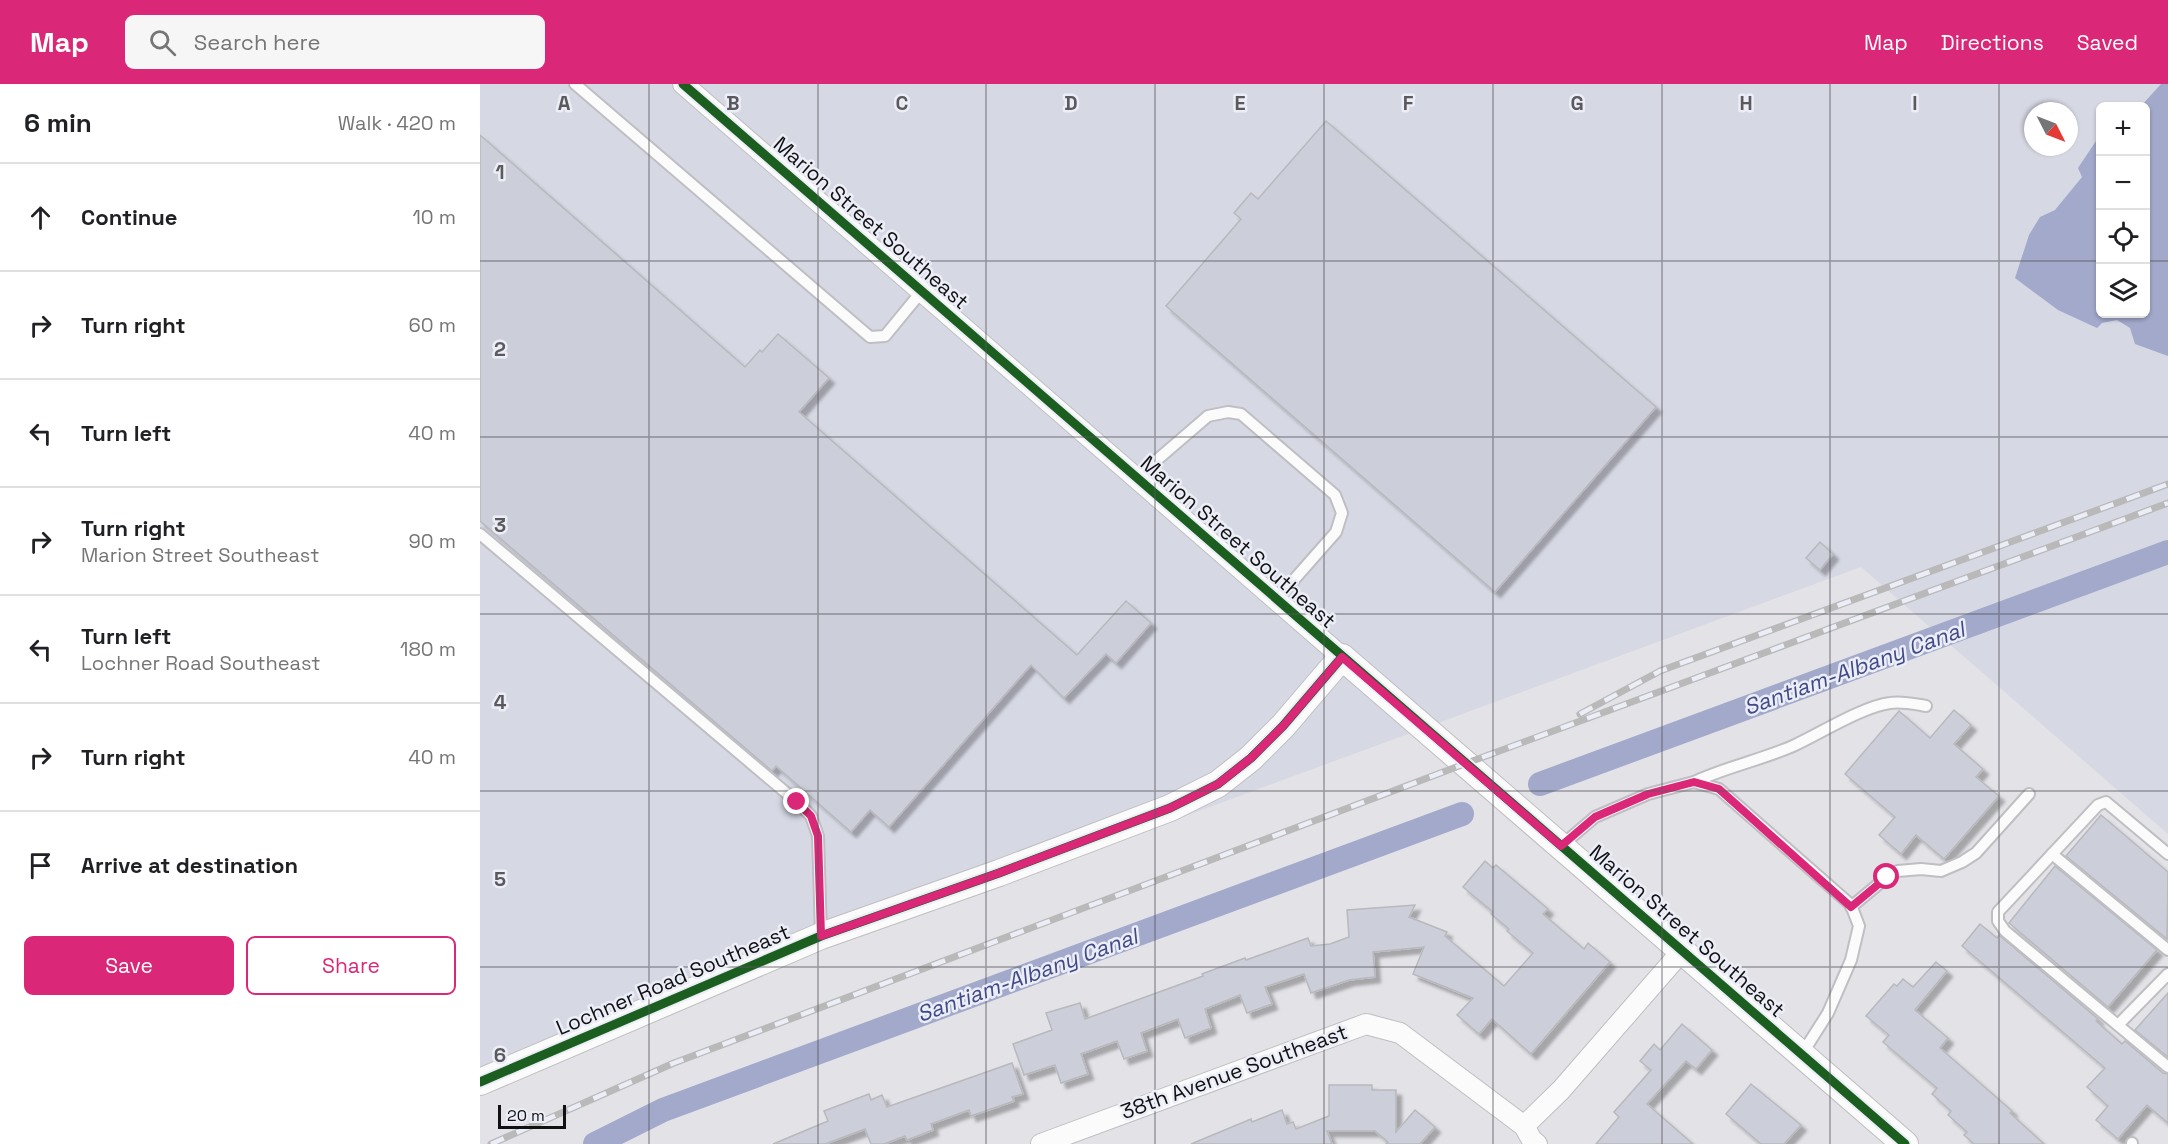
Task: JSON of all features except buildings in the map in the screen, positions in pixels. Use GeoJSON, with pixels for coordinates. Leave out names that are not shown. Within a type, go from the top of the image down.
{"type":"FeatureCollection","features":[{"type":"Feature","properties":{"kind":"street","name":"Marion Street Southeast"},"geometry":{"type":"LineString","coordinates":[[683,84],[1905,1144]]}},
{"type":"Feature","properties":{"kind":"street","name":"Lochner Road Southeast"},"geometry":{"type":"LineString","coordinates":[[480,1082],[821,936],[999,873],[1170,808],[1218,784],[1251,758],[1283,726],[1342,657]]}},
{"type":"Feature","properties":{"kind":"street"},"geometry":{"type":"LineString","coordinates":[[1524,1126],[1561,1090],[1682,951]]}},
{"type":"Feature","properties":{"kind":"street","name":"38th Avenue Southeast"},"geometry":{"type":"LineString","coordinates":[[1041,1144],[1366,1024],[1400,1033],[1524,1126],[1537,1144]]}},
{"type":"Feature","properties":{"kind":"lane"},"geometry":{"type":"LineString","coordinates":[[575,84],[870,337],[885,336],[922,291]]}},
{"type":"Feature","properties":{"kind":"lane"},"geometry":{"type":"LineString","coordinates":[[1137,477],[1208,416],[1228,412],[1241,414],[1335,495],[1342,513],[1336,532],[1277,599]]}},
{"type":"Feature","properties":{"kind":"lane"},"geometry":{"type":"LineString","coordinates":[[480,534],[811,816],[818,836],[821,936]]}},
{"type":"Feature","properties":{"kind":"lane"},"geometry":{"type":"LineString","coordinates":[[1561,846],[1595,817],[1648,794],[1694,782],[1792,746],[1888,703],[1926,706]]}},
{"type":"Feature","properties":{"kind":"lane"},"geometry":{"type":"LineString","coordinates":[[1694,782],[1719,789],[1851,907],[1859,926],[1851,960],[1828,1013],[1802,1055]]}},
{"type":"Feature","properties":{"kind":"lane"},"geometry":{"type":"LineString","coordinates":[[1851,907],[1887,877],[1898,871],[1921,869],[1941,871],[1962,862],[1976,853],[2029,794]]}},
{"type":"Feature","properties":{"kind":"lane"},"geometry":{"type":"LineString","coordinates":[[2168,854],[2106,802],[2098,805],[1998,912],[1998,921],[2005,931],[2168,1067]]}},
{"type":"Feature","properties":{"kind":"lane"},"geometry":{"type":"LineString","coordinates":[[2052,854],[2168,951]]}},
{"type":"Feature","properties":{"kind":"lane"},"geometry":{"type":"LineString","coordinates":[[2118,1025],[2168,974]]}},
{"type":"Feature","properties":{"kind":"shaded area"},"geometry":{"type":"Polygon","coordinates":[[[480,84],[2168,84],[2168,834],[1861,567],[480,1076],[480,84]]]}},
{"type":"Feature","properties":{"kind":"water"},"geometry":{"type":"Polygon","coordinates":[[[2161,84],[2168,84],[2168,356],[2135,344],[2130,328],[2117,320],[2102,323],[2097,328],[2058,310],[2015,278],[2029,235],[2040,217],[2055,210],[2082,177],[2078,168],[2096,141],[2096,318],[2150,318],[2150,102],[2145,102],[2161,84]]]}},
{"type":"Feature","properties":{"kind":"waterway","name":"Santiam-Albany Canal"},"geometry":{"type":"LineString","coordinates":[[1540,784],[2168,552]]}},
{"type":"Feature","properties":{"kind":"waterway","name":"Santiam-Albany Canal"},"geometry":{"type":"LineString","coordinates":[[595,1144],[663,1110],[1462,814]]}},
{"type":"Feature","properties":{"kind":"railway"},"geometry":{"type":"LineString","coordinates":[[1580,714],[1660,671],[2168,484]]}},
{"type":"Feature","properties":{"kind":"railway"},"geometry":{"type":"LineString","coordinates":[[491,1144],[674,1063],[1467,763],[2168,503]]}},
{"type":"Feature","properties":{"kind":"cycle path"},"geometry":{"type":"LineString","coordinates":[[683,84],[1905,1144]]}},
{"type":"Feature","properties":{"kind":"cycle path"},"geometry":{"type":"LineString","coordinates":[[480,1082],[821,936],[999,873],[1170,808],[1218,784],[1251,758],[1283,726],[1342,657]]}},
{"type":"Feature","properties":{"kind":"route"},"geometry":{"type":"LineString","coordinates":[[797,802],[811,816],[818,836],[821,936],[999,873],[1170,808],[1218,784],[1251,758],[1283,726],[1342,657],[1561,846],[1595,817],[1648,794],[1694,782],[1719,789],[1851,907],[1887,877]]}}]}
